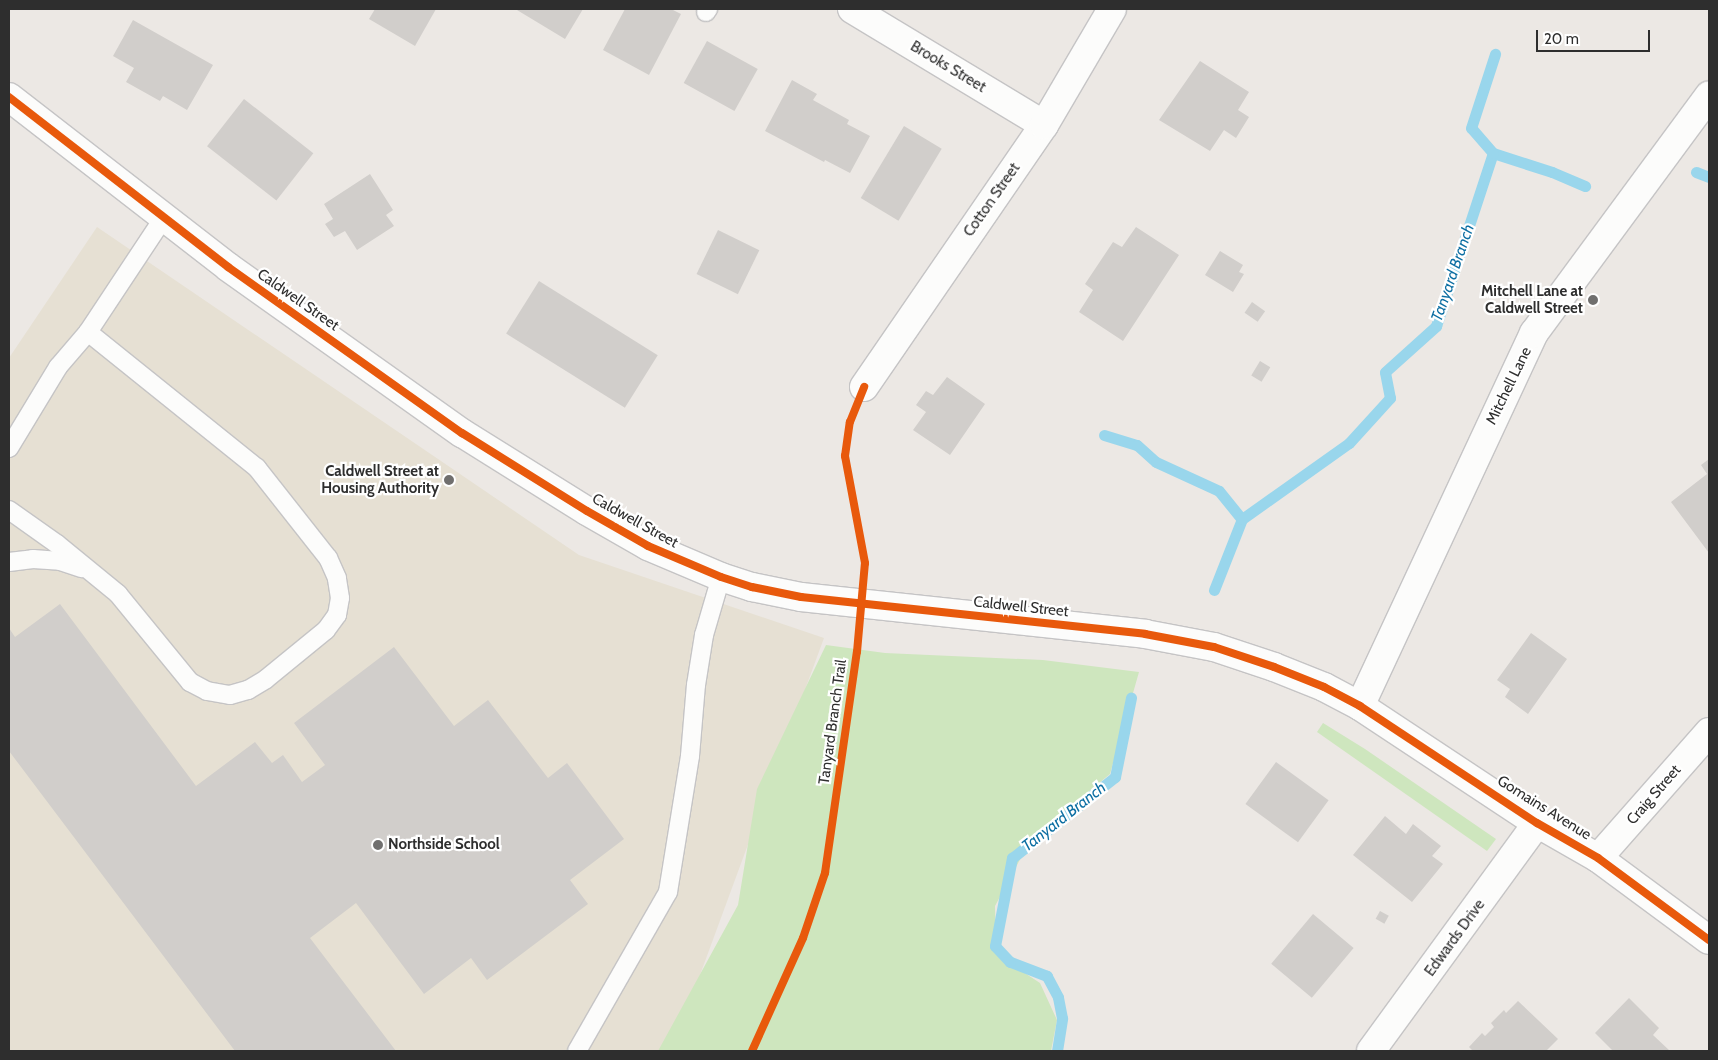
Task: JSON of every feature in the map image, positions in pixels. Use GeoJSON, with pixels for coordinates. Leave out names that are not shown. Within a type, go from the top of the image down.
{"type":"FeatureCollection","features":[{"type":"Feature","properties":{"kind":"street","name":"Brooks Street"},"geometry":{"type":"LineString","coordinates":[[852,9],[1044,126]]}},
{"type":"Feature","properties":{"kind":"street","name":"Cotton Street"},"geometry":{"type":"LineString","coordinates":[[864,387],[1044,126],[1112,9]]}},
{"type":"Feature","properties":{"kind":"street","name":"Caldwell Street"},"geometry":{"type":"LineString","coordinates":[[9,96],[228,267],[462,433],[587,511],[648,546],[721,577],[752,587],[801,597],[1145,634],[1214,647],[1324,687],[1360,706]]}},
{"type":"Feature","properties":{"kind":"street","name":"Mitchell Lane"},"geometry":{"type":"LineString","coordinates":[[1360,706],[1534,333],[1709,96]]}},
{"type":"Feature","properties":{"kind":"street","name":"Gomains Avenue"},"geometry":{"type":"LineString","coordinates":[[1360,706],[1537,823],[1598,858],[1709,940]]}},
{"type":"Feature","properties":{"kind":"street","name":"Craig Street"},"geometry":{"type":"LineString","coordinates":[[1598,858],[1709,732]]}},
{"type":"Feature","properties":{"kind":"street","name":"Edwards Drive"},"geometry":{"type":"LineString","coordinates":[[1371,1051],[1537,823]]}},
{"type":"Feature","properties":{"kind":"lane"},"geometry":{"type":"LineString","coordinates":[[9,448],[58,367],[88,332],[164,217]]}},
{"type":"Feature","properties":{"kind":"lane"},"geometry":{"type":"LineString","coordinates":[[9,510],[57,544],[118,594],[190,682],[207,691],[230,695],[248,690],[266,679],[326,630],[337,614],[340,598],[337,578],[328,558],[257,468],[88,332]]}},
{"type":"Feature","properties":{"kind":"lane"},"geometry":{"type":"LineString","coordinates":[[9,562],[34,559],[60,561],[90,571]]}},
{"type":"Feature","properties":{"kind":"lane"},"geometry":{"type":"LineString","coordinates":[[577,1051],[668,892],[690,756],[696,685],[704,636],[721,577]]}},
{"type":"Feature","properties":{"kind":"shaded area","name":"Northside School"},"geometry":{"type":"Polygon","coordinates":[[[97,227],[579,555],[824,638],[672,1051],[9,1051],[9,358],[97,227]]]}},
{"type":"Feature","properties":{"kind":"green space"},"geometry":{"type":"Polygon","coordinates":[[[826,645],[885,653],[1043,660],[1139,672],[1110,774],[1031,839],[995,906],[996,954],[1040,983],[1057,1020],[1051,1051],[658,1051],[738,905],[757,789],[826,645]]]}},
{"type":"Feature","properties":{"kind":"green space"},"geometry":{"type":"Polygon","coordinates":[[[1323,723],[1365,749],[1496,839],[1487,851],[1317,732],[1323,723]]]}},
{"type":"Feature","properties":{"kind":"building"},"geometry":{"type":"Polygon","coordinates":[[[375,9],[436,9],[415,46],[369,19],[375,9]]]}},
{"type":"Feature","properties":{"kind":"building"},"geometry":{"type":"Polygon","coordinates":[[[518,9],[583,9],[565,39],[518,9]]]}},
{"type":"Feature","properties":{"kind":"building"},"geometry":{"type":"Polygon","coordinates":[[[625,9],[671,9],[681,14],[649,75],[603,50],[625,9]]]}},
{"type":"Feature","properties":{"kind":"building"},"geometry":{"type":"Polygon","coordinates":[[[133,20],[213,65],[187,110],[163,96],[160,101],[126,82],[134,68],[113,56],[133,20]]]}},
{"type":"Feature","properties":{"kind":"building"},"geometry":{"type":"Polygon","coordinates":[[[707,41],[758,69],[734,111],[684,83],[707,41]]]}},
{"type":"Feature","properties":{"kind":"building"},"geometry":{"type":"Polygon","coordinates":[[[1200,61],[1249,92],[1238,110],[1249,117],[1236,138],[1224,130],[1210,151],[1159,120],[1200,61]]]}},
{"type":"Feature","properties":{"kind":"building"},"geometry":{"type":"Polygon","coordinates":[[[792,80],[817,94],[813,100],[849,120],[847,124],[870,136],[850,173],[825,160],[824,162],[765,131],[792,80]]]}},
{"type":"Feature","properties":{"kind":"building"},"geometry":{"type":"Polygon","coordinates":[[[244,99],[313,153],[276,200],[207,146],[244,99]]]}},
{"type":"Feature","properties":{"kind":"building"},"geometry":{"type":"Polygon","coordinates":[[[904,126],[942,149],[898,221],[861,198],[904,126]]]}},
{"type":"Feature","properties":{"kind":"building"},"geometry":{"type":"Polygon","coordinates":[[[370,174],[393,210],[386,215],[394,226],[357,250],[345,231],[334,237],[325,224],[333,219],[324,204],[370,174]]]}},
{"type":"Feature","properties":{"kind":"building"},"geometry":{"type":"Polygon","coordinates":[[[1136,227],[1179,255],[1123,341],[1079,312],[1093,290],[1085,284],[1113,242],[1122,247],[1136,227]]]}},
{"type":"Feature","properties":{"kind":"building"},"geometry":{"type":"Polygon","coordinates":[[[718,230],[759,250],[738,294],[697,274],[718,230]]]}},
{"type":"Feature","properties":{"kind":"building"},"geometry":{"type":"Polygon","coordinates":[[[1220,251],[1243,265],[1239,272],[1244,274],[1233,292],[1205,275],[1220,251]]]}},
{"type":"Feature","properties":{"kind":"building"},"geometry":{"type":"Polygon","coordinates":[[[539,281],[658,355],[625,408],[506,334],[539,281]]]}},
{"type":"Feature","properties":{"kind":"building"},"geometry":{"type":"Polygon","coordinates":[[[1252,302],[1265,311],[1258,322],[1245,313],[1252,302]]]}},
{"type":"Feature","properties":{"kind":"building"},"geometry":{"type":"Polygon","coordinates":[[[1260,361],[1270,367],[1262,382],[1251,376],[1260,361]]]}},
{"type":"Feature","properties":{"kind":"building"},"geometry":{"type":"Polygon","coordinates":[[[947,377],[985,404],[950,455],[913,430],[926,412],[916,405],[926,391],[933,395],[947,377]]]}},
{"type":"Feature","properties":{"kind":"building"},"geometry":{"type":"Polygon","coordinates":[[[1709,459],[1709,553],[1671,502],[1707,474],[1701,465],[1709,459]]]}},
{"type":"Feature","properties":{"kind":"building"},"geometry":{"type":"Polygon","coordinates":[[[60,604],[196,786],[255,742],[272,763],[283,755],[302,782],[325,765],[294,723],[394,647],[454,726],[488,700],[548,778],[567,763],[624,839],[570,880],[588,904],[487,980],[471,958],[424,994],[356,903],[310,938],[396,1051],[235,1051],[9,751],[9,628],[15,637],[60,604]]]}},
{"type":"Feature","properties":{"kind":"building"},"geometry":{"type":"Polygon","coordinates":[[[1531,633],[1567,659],[1528,714],[1505,697],[1510,689],[1497,680],[1531,633]]]}},
{"type":"Feature","properties":{"kind":"building"},"geometry":{"type":"Polygon","coordinates":[[[1276,762],[1329,800],[1298,842],[1245,804],[1276,762]]]}},
{"type":"Feature","properties":{"kind":"building"},"geometry":{"type":"Polygon","coordinates":[[[1385,816],[1406,834],[1413,824],[1441,846],[1432,856],[1443,864],[1412,902],[1353,855],[1385,816]]]}},
{"type":"Feature","properties":{"kind":"building"},"geometry":{"type":"Polygon","coordinates":[[[1380,911],[1389,916],[1384,924],[1376,919],[1380,911]]]}},
{"type":"Feature","properties":{"kind":"building"},"geometry":{"type":"Polygon","coordinates":[[[1313,914],[1354,948],[1312,998],[1271,964],[1313,914]]]}},
{"type":"Feature","properties":{"kind":"building"},"geometry":{"type":"Polygon","coordinates":[[[1629,998],[1659,1028],[1653,1035],[1670,1051],[1613,1051],[1595,1033],[1629,998]]]}},
{"type":"Feature","properties":{"kind":"building"},"geometry":{"type":"Polygon","coordinates":[[[1518,1001],[1558,1039],[1546,1051],[1471,1051],[1469,1047],[1482,1033],[1485,1036],[1494,1027],[1491,1023],[1504,1010],[1506,1013],[1518,1001]]]}},
{"type":"Feature","properties":{"kind":"waterway","name":"Tanyard Branch"},"geometry":{"type":"LineString","coordinates":[[1214,590],[1242,519],[1349,443],[1390,398],[1385,372],[1436,326],[1493,153],[1471,128],[1495,54]]}},
{"type":"Feature","properties":{"kind":"waterway"},"geometry":{"type":"LineString","coordinates":[[1493,153],[1552,172],[1585,186]]}},
{"type":"Feature","properties":{"kind":"waterway"},"geometry":{"type":"LineString","coordinates":[[1696,172],[1709,177]]}},
{"type":"Feature","properties":{"kind":"waterway"},"geometry":{"type":"LineString","coordinates":[[1104,435],[1137,445],[1156,462],[1219,491],[1242,519]]}},
{"type":"Feature","properties":{"kind":"waterway","name":"Tanyard Branch"},"geometry":{"type":"LineString","coordinates":[[1057,1051],[1062,1018],[1058,997],[1047,976],[1010,962],[995,946],[1012,858],[1115,777],[1131,698]]}},
{"type":"Feature","properties":{"kind":"cycle path"},"geometry":{"type":"LineString","coordinates":[[9,97],[228,267],[462,433],[587,511],[648,546],[721,577],[752,587],[801,597],[1145,634],[1214,647],[1274,667],[1324,687],[1360,706],[1537,823],[1598,858],[1709,940]]}},
{"type":"Feature","properties":{"kind":"cycle path","name":"Tanyard Branch Trail"},"geometry":{"type":"LineString","coordinates":[[752,1051],[803,938],[825,873],[857,652],[865,563],[845,456],[850,422],[864,387]]}},
{"type":"Feature","properties":{"kind":"place","name":"Mitchell Lane at Caldwell Street"},"geometry":{"type":"Point","coordinates":[1593,300]}},
{"type":"Feature","properties":{"kind":"place","name":"Caldwell Street at Housing Authority"},"geometry":{"type":"Point","coordinates":[449,480]}},
{"type":"Feature","properties":{"kind":"place","name":"Northside School"},"geometry":{"type":"Point","coordinates":[378,845]}}]}
